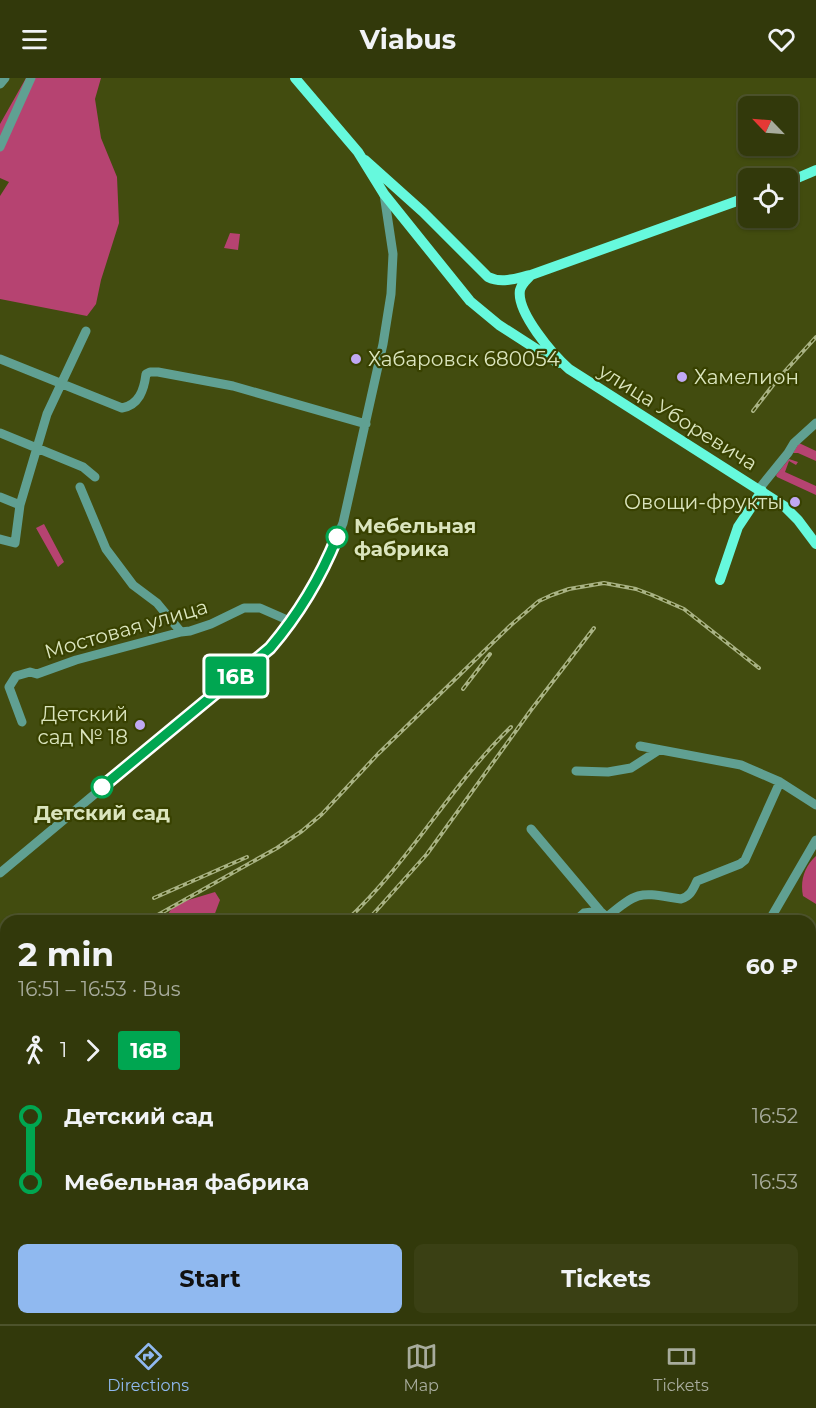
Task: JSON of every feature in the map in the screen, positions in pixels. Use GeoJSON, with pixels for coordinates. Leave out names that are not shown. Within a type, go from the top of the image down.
{"type":"FeatureCollection","features":[{"type":"Feature","properties":{"kind":"main road"},"geometry":{"type":"LineString","coordinates":[[295,78],[364,160],[423,212],[488,277],[496,281],[531,274],[738,201]]}},
{"type":"Feature","properties":{"kind":"main road"},"geometry":{"type":"LineString","coordinates":[[364,160],[384,194],[470,301],[491,320],[569,369]]}},
{"type":"Feature","properties":{"kind":"main road"},"geometry":{"type":"LineString","coordinates":[[798,178],[816,170]]}},
{"type":"Feature","properties":{"kind":"main road"},"geometry":{"type":"LineString","coordinates":[[511,333],[517,332],[523,326],[527,314],[520,292],[522,284],[531,274]]}},
{"type":"Feature","properties":{"kind":"main road","name":"улица Уборевича"},"geometry":{"type":"LineString","coordinates":[[527,314],[533,326],[560,362],[784,506],[816,544]]}},
{"type":"Feature","properties":{"kind":"main road"},"geometry":{"type":"LineString","coordinates":[[720,580],[738,526],[760,490]]}},
{"type":"Feature","properties":{"kind":"street"},"geometry":{"type":"LineString","coordinates":[[0,84],[5,78]]}},
{"type":"Feature","properties":{"kind":"street"},"geometry":{"type":"LineString","coordinates":[[0,147],[31,78]]}},
{"type":"Feature","properties":{"kind":"street"},"geometry":{"type":"LineString","coordinates":[[0,873],[270,648],[292,622],[325,566],[343,523],[383,344],[391,294],[393,254],[384,194]]}},
{"type":"Feature","properties":{"kind":"street"},"geometry":{"type":"LineString","coordinates":[[388,220],[399,213]]}},
{"type":"Feature","properties":{"kind":"street"},"geometry":{"type":"LineString","coordinates":[[0,539],[15,543],[20,505],[47,414],[86,331]]}},
{"type":"Feature","properties":{"kind":"street"},"geometry":{"type":"LineString","coordinates":[[0,359],[122,408],[130,406],[141,394],[146,374],[158,372],[233,386],[366,424]]}},
{"type":"Feature","properties":{"kind":"street"},"geometry":{"type":"LineString","coordinates":[[760,490],[794,443],[816,423]]}},
{"type":"Feature","properties":{"kind":"street"},"geometry":{"type":"LineString","coordinates":[[0,433],[83,467],[95,477]]}},
{"type":"Feature","properties":{"kind":"street"},"geometry":{"type":"LineString","coordinates":[[80,487],[106,549],[133,585],[157,603],[181,632]]}},
{"type":"Feature","properties":{"kind":"street"},"geometry":{"type":"LineString","coordinates":[[0,497],[20,505]]}},
{"type":"Feature","properties":{"kind":"street","name":"Мостовая улица"},"geometry":{"type":"LineString","coordinates":[[22,722],[9,687],[16,676],[30,672],[37,674],[76,660],[190,631],[244,608],[260,608],[292,622]]}},
{"type":"Feature","properties":{"kind":"street"},"geometry":{"type":"LineString","coordinates":[[639,746],[741,765],[780,782],[816,805]]}},
{"type":"Feature","properties":{"kind":"street"},"geometry":{"type":"LineString","coordinates":[[576,771],[608,772],[631,768],[659,750]]}},
{"type":"Feature","properties":{"kind":"street"},"geometry":{"type":"LineString","coordinates":[[609,915],[624,903],[644,893],[686,898],[690,896],[697,881],[740,864],[745,860],[780,782]]}},
{"type":"Feature","properties":{"kind":"street"},"geometry":{"type":"LineString","coordinates":[[531,829],[604,915]]}},
{"type":"Feature","properties":{"kind":"street"},"geometry":{"type":"LineString","coordinates":[[773,915],[815,843]]}},
{"type":"Feature","properties":{"kind":"shaded area"},"geometry":{"type":"Polygon","coordinates":[[[26,78],[101,78],[95,99],[101,138],[117,177],[119,223],[96,304],[87,316],[0,299],[0,196],[9,182],[0,178],[0,124],[26,78]]]}},
{"type":"Feature","properties":{"kind":"shaded area"},"geometry":{"type":"Polygon","coordinates":[[[230,233],[240,234],[238,250],[224,248],[230,233]]]}},
{"type":"Feature","properties":{"kind":"shaded area"},"geometry":{"type":"Polygon","coordinates":[[[799,443],[816,451],[816,461],[793,453],[799,443]]]}},
{"type":"Feature","properties":{"kind":"shaded area"},"geometry":{"type":"Polygon","coordinates":[[[789,459],[798,462],[796,465],[789,461],[785,472],[816,486],[816,495],[777,477],[776,475],[789,459]]]}},
{"type":"Feature","properties":{"kind":"shaded area"},"geometry":{"type":"Polygon","coordinates":[[[44,524],[64,562],[58,567],[36,528],[44,524]]]}},
{"type":"Feature","properties":{"kind":"shaded area"},"geometry":{"type":"Polygon","coordinates":[[[816,856],[816,904],[803,896],[802,885],[804,874],[816,856]]]}},
{"type":"Feature","properties":{"kind":"shaded area"},"geometry":{"type":"Polygon","coordinates":[[[215,892],[220,900],[214,915],[167,915],[175,904],[215,892]]]}},
{"type":"Feature","properties":{"kind":"railway"},"geometry":{"type":"LineString","coordinates":[[753,411],[777,380],[816,337]]}},
{"type":"Feature","properties":{"kind":"railway"},"geometry":{"type":"LineString","coordinates":[[158,915],[277,848],[302,831],[322,814],[378,754],[511,625],[539,601],[552,595],[569,589],[604,583],[636,589],[684,609],[759,668]]}},
{"type":"Feature","properties":{"kind":"railway"},"geometry":{"type":"LineString","coordinates":[[372,915],[427,854],[531,710],[594,628]]}},
{"type":"Feature","properties":{"kind":"railway"},"geometry":{"type":"LineString","coordinates":[[463,689],[490,654]]}},
{"type":"Feature","properties":{"kind":"railway"},"geometry":{"type":"LineString","coordinates":[[352,915],[390,875],[468,774],[511,727]]}},
{"type":"Feature","properties":{"kind":"railway"},"geometry":{"type":"LineString","coordinates":[[154,898],[247,857]]}},
{"type":"Feature","properties":{"kind":"bus line","name":"16В"},"geometry":{"type":"LineString","coordinates":[[102,787],[270,648],[292,622],[325,566],[337,537]]}},
{"type":"Feature","properties":{"kind":"place","name":"Хабаровск 680054"},"geometry":{"type":"Point","coordinates":[356,359]}},
{"type":"Feature","properties":{"kind":"place","name":"Хамелион"},"geometry":{"type":"Point","coordinates":[682,377]}},
{"type":"Feature","properties":{"kind":"place","name":"Овощи-фрукты"},"geometry":{"type":"Point","coordinates":[795,502]}},
{"type":"Feature","properties":{"kind":"place","name":"Мебельная фабрика"},"geometry":{"type":"Point","coordinates":[337,537]}},
{"type":"Feature","properties":{"kind":"place","name":"Детский сад № 18"},"geometry":{"type":"Point","coordinates":[140,725]}},
{"type":"Feature","properties":{"kind":"place","name":"Детский сад"},"geometry":{"type":"Point","coordinates":[102,787]}}]}
